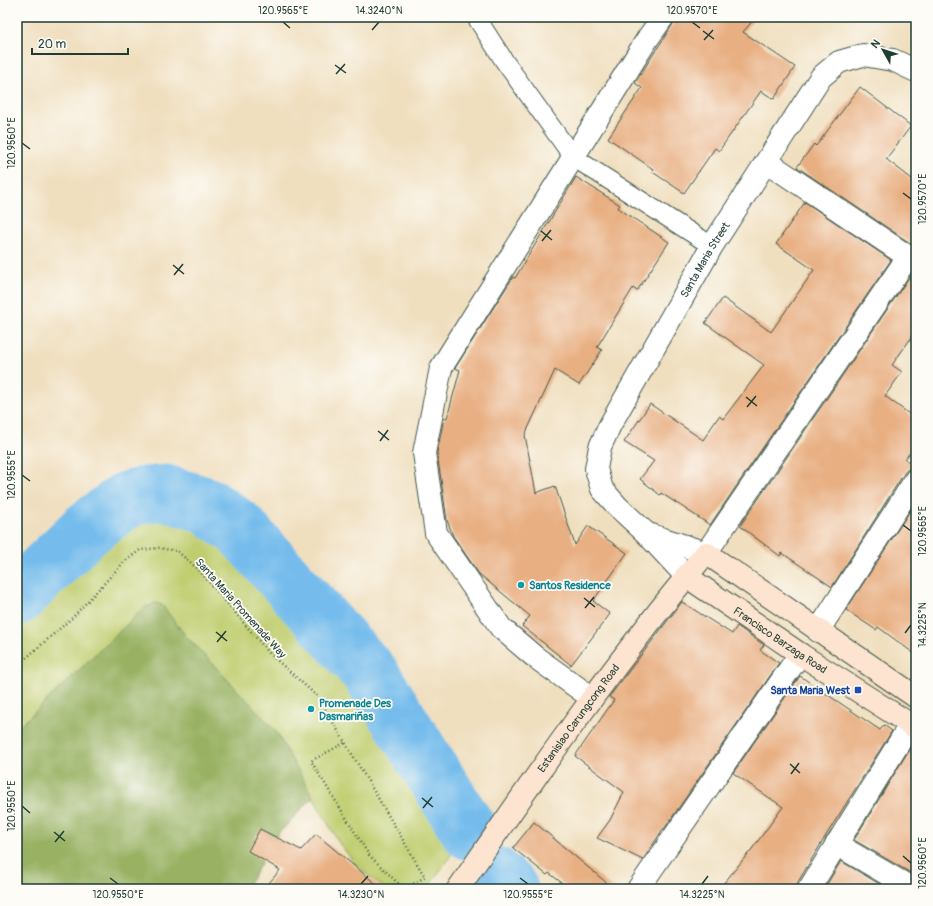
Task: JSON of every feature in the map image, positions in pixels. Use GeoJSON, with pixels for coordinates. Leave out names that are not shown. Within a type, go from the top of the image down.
{"type":"FeatureCollection","features":[{"type":"Feature","properties":{"kind":"street"},"geometry":{"type":"LineString","coordinates":[[592,698],[534,657],[501,628],[436,533],[424,453],[441,368],[648,38],[663,17]]}},
{"type":"Feature","properties":{"kind":"street","name":"Santa Maria Street"},"geometry":{"type":"LineString","coordinates":[[686,576],[602,489],[596,469],[600,447],[610,425],[712,246],[821,77],[839,62],[863,55],[893,60],[916,71]]}},
{"type":"Feature","properties":{"kind":"street"},"geometry":{"type":"LineString","coordinates":[[767,162],[912,260],[706,553],[916,697]]}},
{"type":"Feature","properties":{"kind":"street"},"geometry":{"type":"LineString","coordinates":[[818,630],[916,479]]}},
{"type":"Feature","properties":{"kind":"street","name":"Santa Maria Street"},"geometry":{"type":"LineString","coordinates":[[646,533],[706,553]]}},
{"type":"Feature","properties":{"kind":"street","name":"Estanislao Carungcong Road"},"geometry":{"type":"LineString","coordinates":[[458,889],[525,791],[592,698],[686,576],[706,553]]}},
{"type":"Feature","properties":{"kind":"street","name":"Francisco Barzaga Road"},"geometry":{"type":"LineString","coordinates":[[686,576],[800,654],[913,726]]}},
{"type":"Feature","properties":{"kind":"street"},"geometry":{"type":"LineString","coordinates":[[638,889],[800,654]]}},
{"type":"Feature","properties":{"kind":"street"},"geometry":{"type":"LineString","coordinates":[[809,889],[836,844],[913,726]]}},
{"type":"Feature","properties":{"kind":"street"},"geometry":{"type":"LineString","coordinates":[[836,844],[913,889]]}},
{"type":"Feature","properties":{"kind":"lane"},"geometry":{"type":"LineString","coordinates":[[476,17],[505,62],[573,157],[712,246]]}},
{"type":"Feature","properties":{"kind":"path","name":"Santa Maria Promenade Way"},"geometry":{"type":"LineString","coordinates":[[17,666],[72,618],[124,562],[140,550],[159,548],[177,551],[199,570],[270,654],[318,697],[425,877],[404,889]]}},
{"type":"Feature","properties":{"kind":"path"},"geometry":{"type":"LineString","coordinates":[[346,742],[311,761],[369,855],[404,889]]}},
{"type":"Feature","properties":{"kind":"green space","name":"Promenade Des Dasmariñas"},"geometry":{"type":"Polygon","coordinates":[[[161,515],[196,522],[224,547],[355,689],[453,852],[427,889],[385,889],[357,866],[339,843],[275,730],[184,634],[162,605],[144,608],[17,729],[17,627],[100,546],[133,522],[161,515]]]}},
{"type":"Feature","properties":{"kind":"green space"},"geometry":{"type":"Polygon","coordinates":[[[155,603],[162,605],[184,634],[275,730],[313,797],[278,834],[246,889],[17,889],[17,729],[144,608],[155,603]]]}},
{"type":"Feature","properties":{"kind":"building"},"geometry":{"type":"Polygon","coordinates":[[[675,17],[756,17],[743,32],[795,67],[774,99],[761,91],[719,151],[715,148],[684,193],[651,171],[653,169],[608,138],[642,88],[635,83],[673,24],[675,17]]]}},
{"type":"Feature","properties":{"kind":"building"},"geometry":{"type":"Polygon","coordinates":[[[860,87],[911,126],[886,159],[916,182],[916,247],[797,167],[814,144],[816,146],[860,87]]]}},
{"type":"Feature","properties":{"kind":"building"},"geometry":{"type":"Polygon","coordinates":[[[576,177],[620,205],[618,208],[669,242],[637,291],[633,288],[597,347],[602,350],[579,385],[555,370],[525,435],[536,493],[555,486],[575,545],[588,526],[627,553],[593,601],[610,614],[571,665],[522,626],[530,616],[479,574],[453,536],[447,520],[437,453],[444,418],[447,418],[460,370],[455,368],[513,277],[515,278],[576,177]]]}},
{"type":"Feature","properties":{"kind":"building"},"geometry":{"type":"Polygon","coordinates":[[[805,202],[891,260],[710,525],[661,493],[660,495],[640,479],[654,461],[624,442],[650,404],[703,440],[719,416],[723,419],[764,365],[705,323],[723,298],[771,332],[814,270],[776,244],[805,202]]]}},
{"type":"Feature","properties":{"kind":"building"},"geometry":{"type":"Polygon","coordinates":[[[912,273],[916,274],[916,331],[892,365],[902,372],[885,396],[916,419],[916,445],[905,459],[913,465],[905,472],[832,587],[782,553],[780,556],[740,526],[912,273]]]}},
{"type":"Feature","properties":{"kind":"building"},"geometry":{"type":"Polygon","coordinates":[[[915,503],[916,655],[878,627],[876,630],[846,610],[915,503]]]}},
{"type":"Feature","properties":{"kind":"building"},"geometry":{"type":"Polygon","coordinates":[[[682,602],[732,634],[737,626],[764,645],[760,650],[779,663],[643,860],[597,838],[610,820],[624,792],[575,756],[614,700],[609,697],[682,602]]]}},
{"type":"Feature","properties":{"kind":"building"},"geometry":{"type":"Polygon","coordinates":[[[800,676],[880,730],[884,725],[892,731],[825,837],[798,882],[797,889],[719,889],[752,849],[783,807],[733,773],[800,676]]]}},
{"type":"Feature","properties":{"kind":"building"},"geometry":{"type":"Polygon","coordinates":[[[912,745],[916,747],[916,876],[854,840],[912,745]]]}},
{"type":"Feature","properties":{"kind":"building"},"geometry":{"type":"Polygon","coordinates":[[[534,822],[614,889],[570,889],[549,873],[547,875],[513,848],[534,822]]]}},
{"type":"Feature","properties":{"kind":"building"},"geometry":{"type":"Polygon","coordinates":[[[260,829],[301,850],[316,834],[382,889],[264,889],[280,870],[248,851],[260,829]]]}},
{"type":"Feature","properties":{"kind":"building"},"geometry":{"type":"Polygon","coordinates":[[[841,861],[888,889],[824,889],[841,861]]]}},
{"type":"Feature","properties":{"kind":"waterway"},"geometry":{"type":"LineString","coordinates":[[17,597],[86,530],[126,500],[145,495],[165,493],[206,505],[239,528],[370,673],[470,832]]}},
{"type":"Feature","properties":{"kind":"waterway"},"geometry":{"type":"LineString","coordinates":[[495,875],[510,889]]}},
{"type":"Feature","properties":{"kind":"place","name":"Santos Residence"},"geometry":{"type":"Point","coordinates":[521,585]}},
{"type":"Feature","properties":{"kind":"place","name":"Santa Maria West"},"geometry":{"type":"Point","coordinates":[858,690]}},
{"type":"Feature","properties":{"kind":"place","name":"Promenade Des Dasmariñas"},"geometry":{"type":"Point","coordinates":[311,709]}}]}
